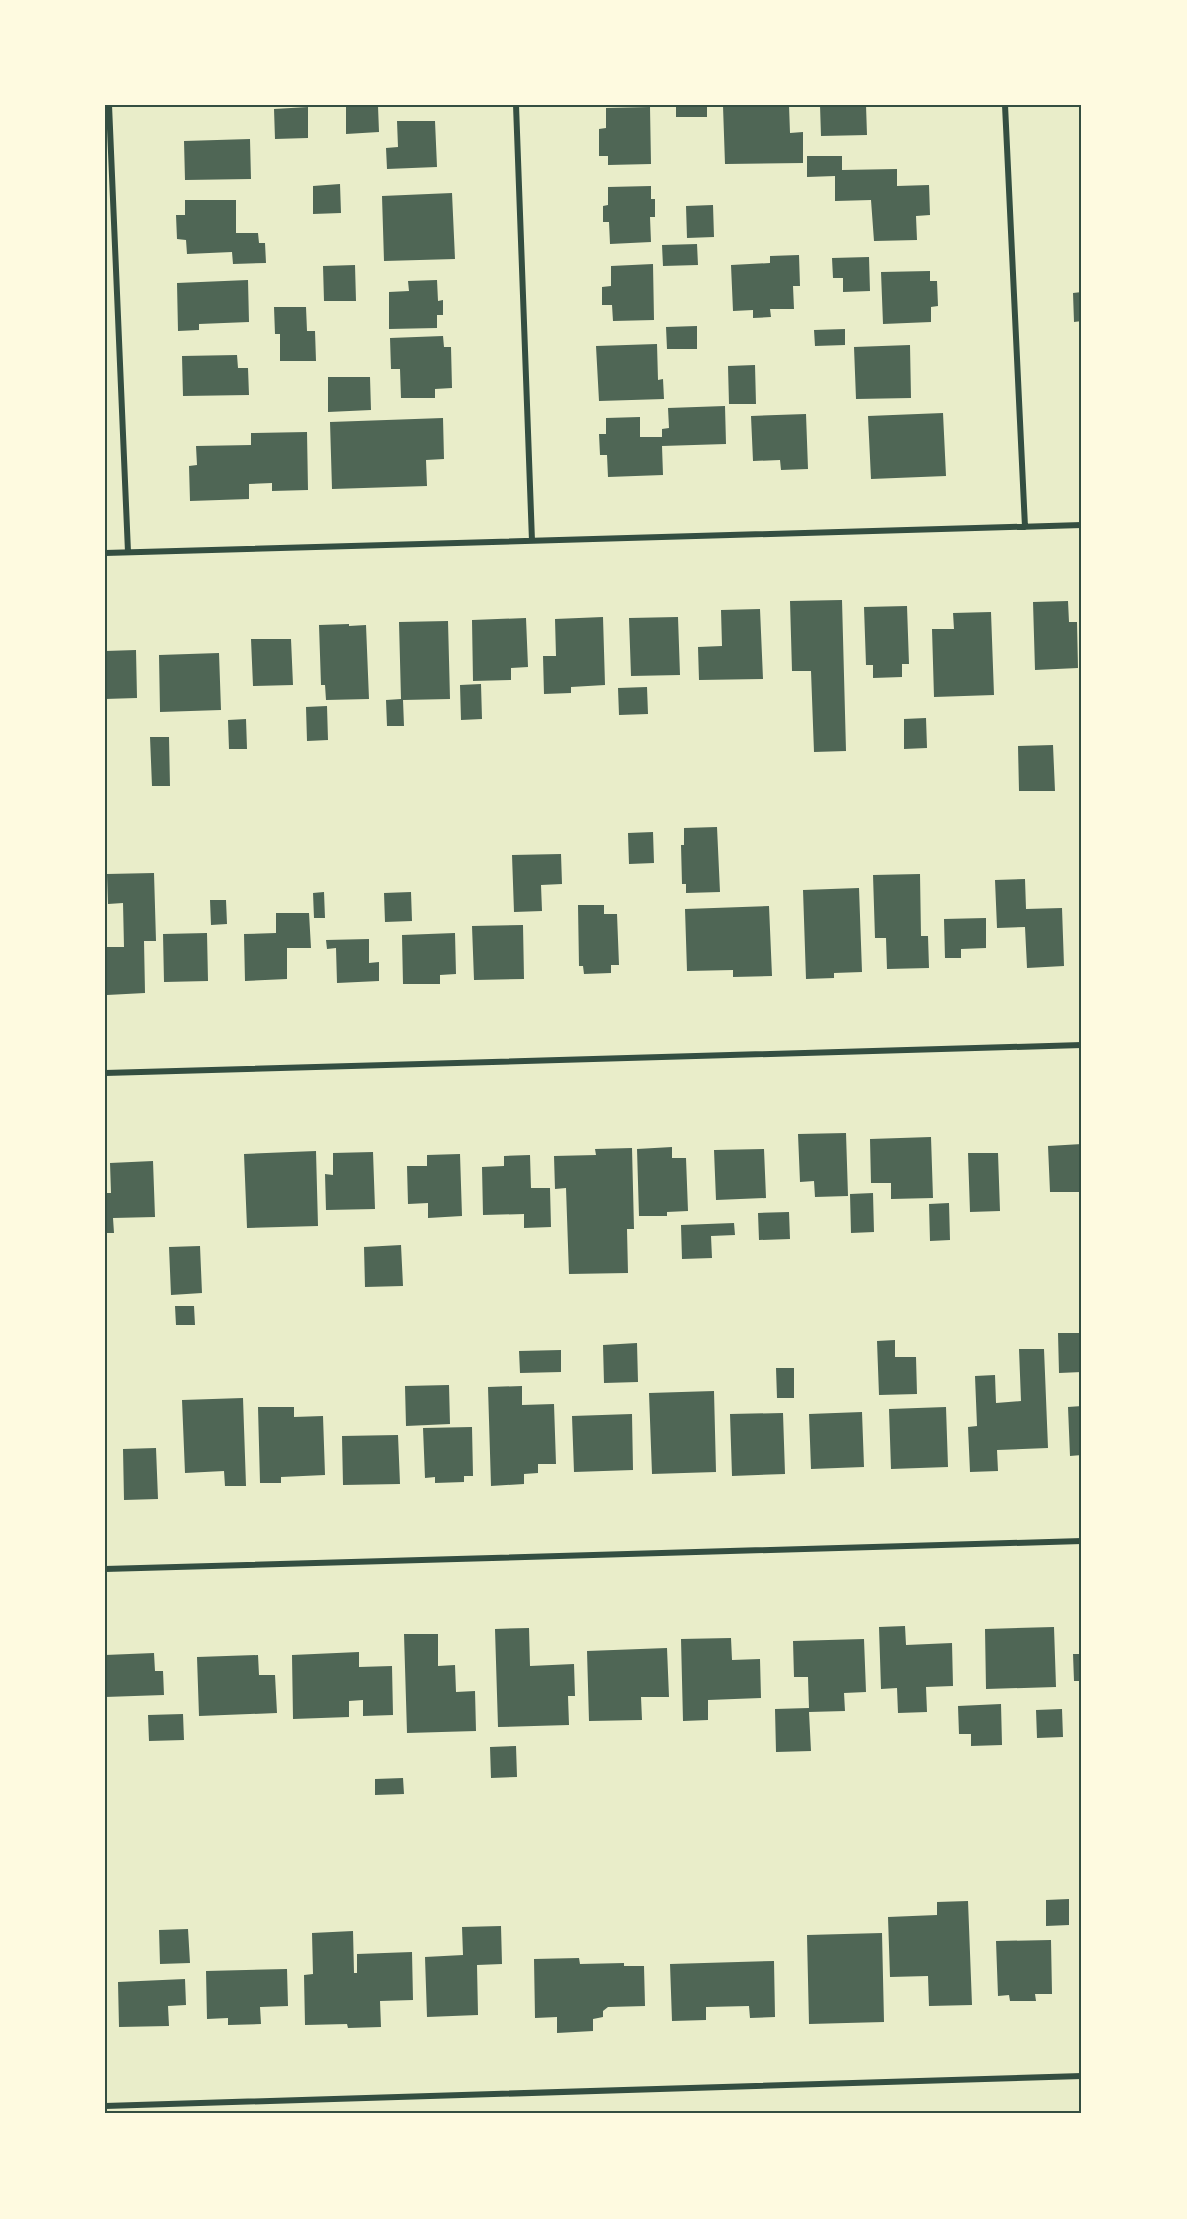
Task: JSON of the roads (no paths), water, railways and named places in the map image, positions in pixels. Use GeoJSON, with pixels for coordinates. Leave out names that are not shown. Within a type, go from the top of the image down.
{"type":"FeatureCollection","features":[{"type":"Feature","properties":{"kind":"street"},"geometry":{"type":"LineString","coordinates":[[109,105],[128,552]]}},
{"type":"Feature","properties":{"kind":"street"},"geometry":{"type":"LineString","coordinates":[[516,105],[532,541]]}},
{"type":"Feature","properties":{"kind":"street"},"geometry":{"type":"LineString","coordinates":[[1005,105],[1025,527]]}},
{"type":"Feature","properties":{"kind":"street"},"geometry":{"type":"LineString","coordinates":[[105,553],[1082,525]]}},
{"type":"Feature","properties":{"kind":"street"},"geometry":{"type":"LineString","coordinates":[[105,1073],[1082,1045]]}},
{"type":"Feature","properties":{"kind":"street"},"geometry":{"type":"LineString","coordinates":[[105,1569],[1082,1541]]}},
{"type":"Feature","properties":{"kind":"street"},"geometry":{"type":"LineString","coordinates":[[105,2106],[1082,2076]]}}]}
